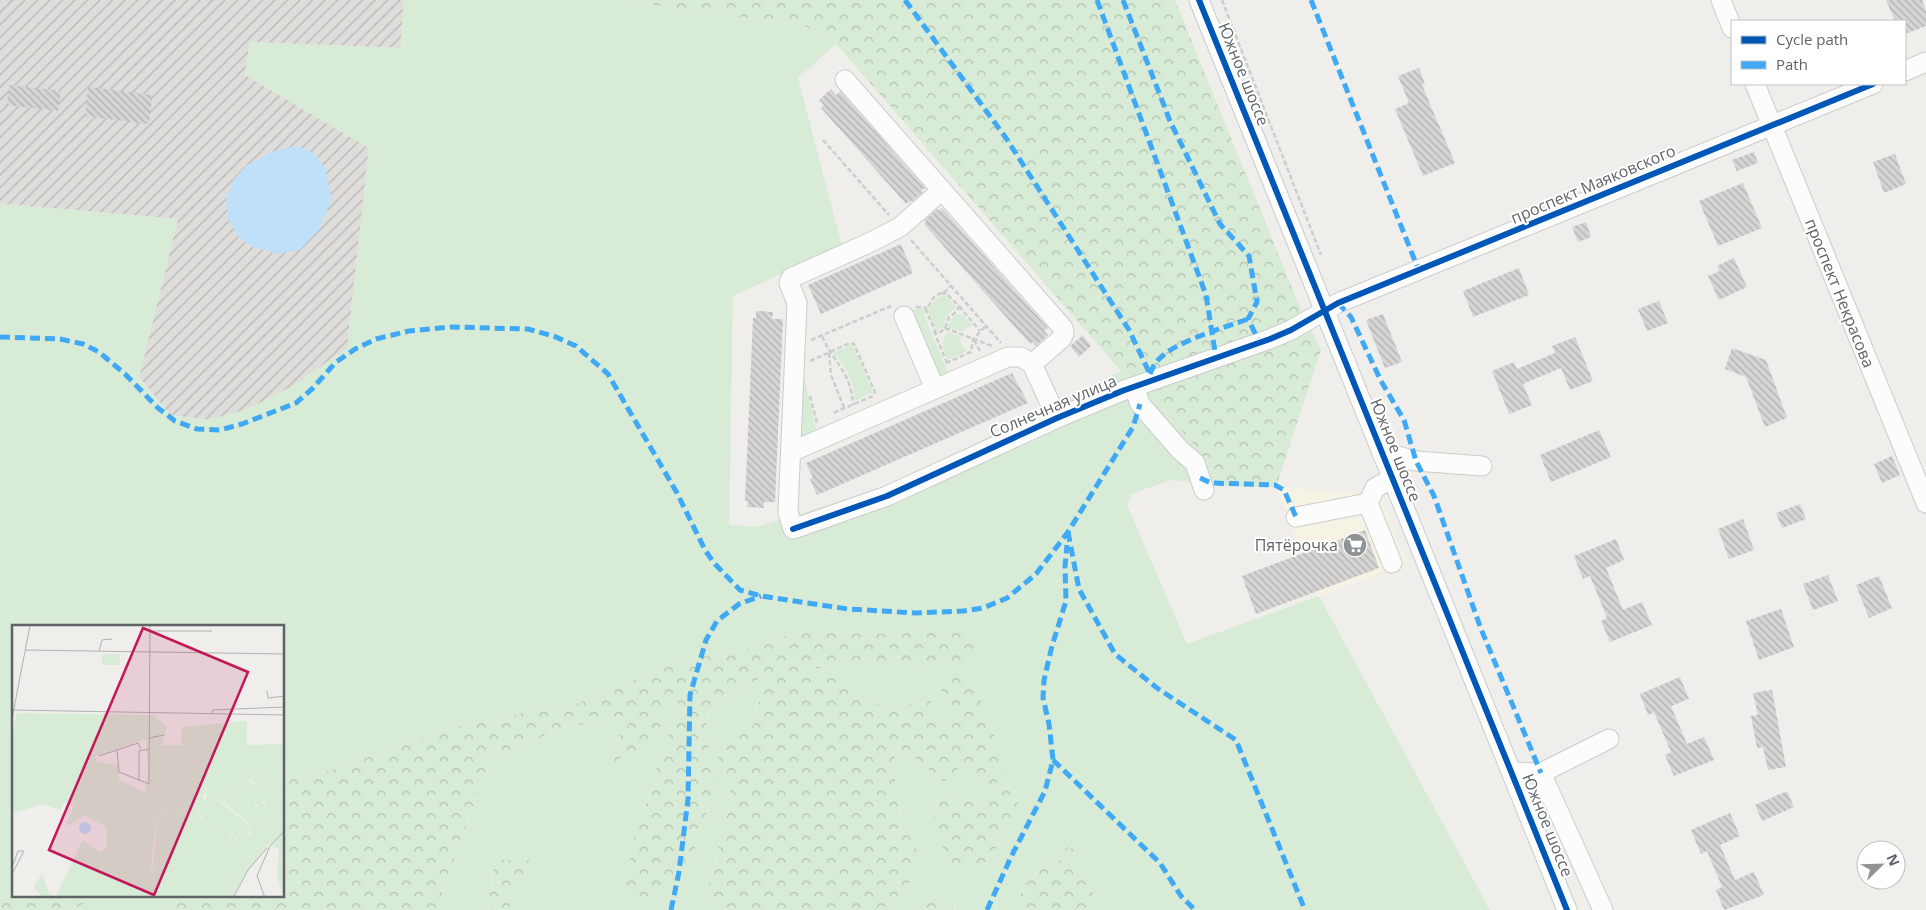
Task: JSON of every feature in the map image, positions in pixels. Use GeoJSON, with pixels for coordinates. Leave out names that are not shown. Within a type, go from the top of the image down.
{"type":"FeatureCollection","features":[{"type":"Feature","properties":{"kind":"street","name":"Южное шоссе"},"geometry":{"type":"LineString","coordinates":[[1200,0],[1567,910]]}},
{"type":"Feature","properties":{"kind":"street"},"geometry":{"type":"LineString","coordinates":[[1721,0],[1731,25]]}},
{"type":"Feature","properties":{"kind":"street"},"geometry":{"type":"LineString","coordinates":[[1906,71],[1926,62]]}},
{"type":"Feature","properties":{"kind":"street"},"geometry":{"type":"LineString","coordinates":[[845,80],[1063,328],[1062,338],[1032,364]]}},
{"type":"Feature","properties":{"kind":"street","name":"проспект Некрасова"},"geometry":{"type":"LineString","coordinates":[[1755,85],[1926,503]]}},
{"type":"Feature","properties":{"kind":"street","name":"проспект Маяковского"},"geometry":{"type":"LineString","coordinates":[[1324,310],[1871,85]]}},
{"type":"Feature","properties":{"kind":"street"},"geometry":{"type":"LineString","coordinates":[[942,190],[900,227],[791,278],[789,283],[797,303],[790,452],[1012,355],[1021,357],[1032,364],[1057,418]]}},
{"type":"Feature","properties":{"kind":"street","name":"Солнечная улица"},"geometry":{"type":"LineString","coordinates":[[790,452],[788,512],[793,530],[887,496],[1057,418],[1134,387],[1270,339],[1291,330],[1324,310]]}},
{"type":"Feature","properties":{"kind":"street"},"geometry":{"type":"LineString","coordinates":[[904,316],[935,389]]}},
{"type":"Feature","properties":{"kind":"street"},"geometry":{"type":"LineString","coordinates":[[1134,387],[1140,404],[1195,463],[1204,490]]}},
{"type":"Feature","properties":{"kind":"street"},"geometry":{"type":"LineString","coordinates":[[1382,452],[1416,461],[1482,466]]}},
{"type":"Feature","properties":{"kind":"street"},"geometry":{"type":"LineString","coordinates":[[1392,478],[1375,488],[1368,503],[1392,563]]}},
{"type":"Feature","properties":{"kind":"street"},"geometry":{"type":"LineString","coordinates":[[1296,517],[1368,503]]}},
{"type":"Feature","properties":{"kind":"street"},"geometry":{"type":"LineString","coordinates":[[1512,772],[1541,773],[1609,740]]}},
{"type":"Feature","properties":{"kind":"street"},"geometry":{"type":"LineString","coordinates":[[1541,773],[1603,910]]}},
{"type":"Feature","properties":{"kind":"path"},"geometry":{"type":"LineString","coordinates":[[1222,0],[1319,246],[1323,262]]}},
{"type":"Feature","properties":{"kind":"path"},"geometry":{"type":"LineString","coordinates":[[823,140],[1012,355]]}},
{"type":"Feature","properties":{"kind":"path"},"geometry":{"type":"LineString","coordinates":[[951,286],[944,293],[934,297],[926,310],[954,381]]}},
{"type":"Feature","properties":{"kind":"path"},"geometry":{"type":"LineString","coordinates":[[944,293],[954,300],[980,331]]}},
{"type":"Feature","properties":{"kind":"path"},"geometry":{"type":"LineString","coordinates":[[934,330],[936,333],[941,332],[945,328],[949,317],[957,311],[958,306]]}},
{"type":"Feature","properties":{"kind":"path"},"geometry":{"type":"LineString","coordinates":[[946,363],[971,352],[973,339],[987,326]]}},
{"type":"Feature","properties":{"kind":"path"},"geometry":{"type":"LineString","coordinates":[[945,328],[1012,355]]}},
{"type":"Feature","properties":{"kind":"path"},"geometry":{"type":"LineString","coordinates":[[822,336],[829,352],[844,370],[850,383],[853,405]]}},
{"type":"Feature","properties":{"kind":"path"},"geometry":{"type":"LineString","coordinates":[[810,361],[850,343],[854,344],[875,392],[874,396],[833,413]]}},
{"type":"Feature","properties":{"kind":"path"},"geometry":{"type":"LineString","coordinates":[[829,352],[831,375],[844,408]]}},
{"type":"Feature","properties":{"kind":"shaded area"},"geometry":{"type":"Polygon","coordinates":[[[0,0],[404,0],[401,48],[250,42],[245,75],[369,148],[347,348],[293,386],[246,410],[208,420],[170,415],[139,377],[178,219],[0,204],[0,0]]]}},
{"type":"Feature","properties":{"kind":"shaded area"},"geometry":{"type":"Polygon","coordinates":[[[1276,487],[1379,495],[1406,563],[1319,596],[1276,487]]]}},
{"type":"Feature","properties":{"kind":"green space"},"geometry":{"type":"Polygon","coordinates":[[[404,0],[618,0],[805,26],[836,44],[798,78],[842,246],[733,296],[729,525],[756,527],[884,488],[1121,371],[1163,410],[1196,447],[1224,486],[1170,480],[1132,494],[1127,505],[1187,644],[1319,596],[1490,910],[1095,910],[1098,904],[1078,865],[1073,849],[1066,847],[1062,860],[1052,863],[1037,872],[1022,892],[1013,910],[957,910],[936,896],[911,910],[881,910],[903,891],[910,881],[918,855],[910,828],[902,818],[892,765],[896,753],[911,754],[943,782],[960,763],[972,769],[979,780],[1004,752],[990,728],[974,690],[957,671],[952,712],[944,722],[932,714],[931,701],[890,706],[877,703],[857,687],[805,670],[872,659],[927,668],[928,627],[903,634],[809,633],[773,638],[761,645],[696,658],[658,670],[571,706],[543,705],[506,718],[453,727],[329,771],[285,779],[285,625],[12,625],[12,893],[0,899],[0,204],[178,219],[139,378],[170,415],[208,420],[246,410],[293,386],[347,348],[369,148],[245,75],[250,42],[400,48],[404,0]],[[1006,785],[983,802],[970,801],[958,795],[939,801],[934,814],[992,860],[1000,835],[1012,831],[1013,788],[1006,785]]]}},
{"type":"Feature","properties":{"kind":"green space"},"geometry":{"type":"Polygon","coordinates":[[[618,0],[1175,0],[1297,300],[1321,350],[1276,487],[1224,486],[1196,447],[1163,410],[1121,371],[836,44],[805,26],[618,0]]]}},
{"type":"Feature","properties":{"kind":"green space"},"geometry":{"type":"Polygon","coordinates":[[[942,295],[946,296],[956,307],[947,316],[943,328],[937,331],[928,311],[936,299],[942,295]]]}},
{"type":"Feature","properties":{"kind":"green space"},"geometry":{"type":"Polygon","coordinates":[[[909,309],[924,309],[925,317],[949,375],[941,377],[937,374],[909,309]]]}},
{"type":"Feature","properties":{"kind":"green space"},"geometry":{"type":"Polygon","coordinates":[[[956,314],[963,315],[973,326],[968,327],[962,332],[947,327],[956,314]]]}},
{"type":"Feature","properties":{"kind":"green space"},"geometry":{"type":"Polygon","coordinates":[[[948,332],[960,336],[961,344],[968,351],[949,359],[947,358],[943,342],[948,332]]]}},
{"type":"Feature","properties":{"kind":"green space"},"geometry":{"type":"Polygon","coordinates":[[[851,345],[873,392],[855,401],[849,375],[833,353],[851,345]]]}},
{"type":"Feature","properties":{"kind":"green space"},"geometry":{"type":"Polygon","coordinates":[[[802,368],[817,433],[803,437],[799,434],[802,368]]]}},
{"type":"Feature","properties":{"kind":"green space"},"geometry":{"type":"Polygon","coordinates":[[[928,627],[968,632],[980,640],[977,654],[954,664],[927,668],[872,659],[807,670],[833,674],[857,687],[877,703],[890,706],[931,701],[933,714],[944,722],[952,712],[939,687],[944,674],[957,671],[968,679],[982,703],[990,728],[1004,752],[1002,779],[991,787],[979,780],[972,769],[960,763],[955,776],[943,782],[911,754],[896,753],[892,765],[902,818],[910,828],[918,855],[910,881],[903,891],[881,910],[721,910],[718,906],[705,900],[732,797],[718,757],[720,743],[724,737],[744,733],[754,725],[758,704],[765,685],[761,677],[725,696],[713,707],[709,714],[706,722],[706,731],[715,773],[713,795],[700,826],[692,857],[672,884],[656,899],[643,901],[625,897],[625,882],[637,826],[652,787],[662,746],[685,710],[675,700],[664,708],[662,723],[649,747],[638,755],[625,755],[614,762],[610,748],[635,716],[622,716],[611,723],[569,725],[545,735],[511,758],[492,754],[443,890],[439,910],[163,910],[158,898],[285,898],[285,779],[329,771],[453,727],[506,718],[543,705],[571,706],[658,670],[696,658],[761,645],[773,638],[809,633],[903,634],[928,627]]]}},
{"type":"Feature","properties":{"kind":"green space"},"geometry":{"type":"Polygon","coordinates":[[[761,677],[766,685],[758,704],[754,725],[729,789],[732,797],[705,900],[718,906],[721,910],[509,910],[511,895],[525,872],[528,859],[493,871],[488,910],[439,910],[443,890],[492,754],[511,758],[545,735],[569,725],[610,723],[622,716],[635,716],[610,748],[614,762],[625,755],[639,755],[662,723],[664,708],[675,700],[685,709],[662,746],[652,787],[637,826],[693,855],[698,830],[710,807],[715,781],[705,729],[708,716],[715,704],[761,677]]]}},
{"type":"Feature","properties":{"kind":"green space"},"geometry":{"type":"Polygon","coordinates":[[[1005,785],[1013,788],[1017,794],[1018,820],[1012,831],[1000,835],[992,860],[966,867],[953,864],[940,841],[935,827],[939,801],[958,795],[970,801],[983,802],[1005,785]]]}},
{"type":"Feature","properties":{"kind":"green space"},"geometry":{"type":"Polygon","coordinates":[[[1066,847],[1073,849],[1078,865],[1098,904],[1095,910],[1013,910],[1027,884],[1037,872],[1052,863],[1062,860],[1066,847]]]}},
{"type":"Feature","properties":{"kind":"green space"},"geometry":{"type":"Polygon","coordinates":[[[529,859],[525,872],[511,895],[509,910],[488,910],[493,871],[501,860],[529,859]]]}},
{"type":"Feature","properties":{"kind":"green space"},"geometry":{"type":"Polygon","coordinates":[[[12,893],[12,898],[93,898],[72,910],[0,910],[0,899],[12,893]]]}},
{"type":"Feature","properties":{"kind":"green space"},"geometry":{"type":"Polygon","coordinates":[[[936,896],[957,910],[911,910],[936,896]]]}},
{"type":"Feature","properties":{"kind":"green space"},"geometry":{"type":"Polygon","coordinates":[[[93,898],[158,898],[163,910],[72,910],[93,898]]]}},
{"type":"Feature","properties":{"kind":"water"},"geometry":{"type":"Polygon","coordinates":[[[297,146],[312,152],[325,167],[332,199],[319,229],[300,250],[277,254],[253,247],[239,238],[228,219],[226,198],[234,179],[246,166],[274,151],[297,146]]]}},
{"type":"Feature","properties":{"kind":"building"},"geometry":{"type":"Polygon","coordinates":[[[1886,0],[1922,0],[1926,11],[1926,26],[1906,34],[1906,20],[1895,20],[1886,0]]]}},
{"type":"Feature","properties":{"kind":"building"},"geometry":{"type":"Polygon","coordinates":[[[1419,68],[1425,84],[1422,85],[1455,163],[1423,176],[1395,109],[1409,103],[1398,76],[1419,68]]]}},
{"type":"Feature","properties":{"kind":"building"},"geometry":{"type":"Polygon","coordinates":[[[9,85],[61,91],[58,111],[7,105],[9,85]]]}},
{"type":"Feature","properties":{"kind":"building"},"geometry":{"type":"Polygon","coordinates":[[[88,87],[152,95],[149,124],[85,116],[88,87]]]}},
{"type":"Feature","properties":{"kind":"building"},"geometry":{"type":"Polygon","coordinates":[[[831,89],[836,95],[840,91],[925,188],[910,203],[909,201],[906,204],[821,108],[824,105],[819,100],[831,89]]]}},
{"type":"Feature","properties":{"kind":"building"},"geometry":{"type":"Polygon","coordinates":[[[1754,152],[1758,163],[1737,171],[1732,160],[1754,152]]]}},
{"type":"Feature","properties":{"kind":"building"},"geometry":{"type":"Polygon","coordinates":[[[1895,154],[1906,184],[1884,193],[1873,162],[1895,154]]]}},
{"type":"Feature","properties":{"kind":"building"},"geometry":{"type":"Polygon","coordinates":[[[1743,183],[1762,228],[1718,246],[1699,201],[1743,183]]]}},
{"type":"Feature","properties":{"kind":"building"},"geometry":{"type":"Polygon","coordinates":[[[942,208],[1048,328],[1044,331],[1048,335],[1036,346],[1033,342],[1030,344],[924,224],[925,220],[937,209],[939,211],[942,208]]]}},
{"type":"Feature","properties":{"kind":"building"},"geometry":{"type":"Polygon","coordinates":[[[1586,222],[1591,237],[1578,242],[1572,227],[1586,222]]]}},
{"type":"Feature","properties":{"kind":"building"},"geometry":{"type":"Polygon","coordinates":[[[901,244],[913,273],[821,314],[808,285],[901,244]]]}},
{"type":"Feature","properties":{"kind":"building"},"geometry":{"type":"Polygon","coordinates":[[[1734,258],[1747,287],[1719,300],[1708,276],[1720,271],[1717,266],[1734,258]]]}},
{"type":"Feature","properties":{"kind":"building"},"geometry":{"type":"Polygon","coordinates":[[[1519,268],[1529,295],[1473,317],[1463,291],[1519,268]]]}},
{"type":"Feature","properties":{"kind":"building"},"geometry":{"type":"Polygon","coordinates":[[[1659,301],[1668,323],[1647,331],[1638,309],[1659,301]]]}},
{"type":"Feature","properties":{"kind":"building"},"geometry":{"type":"Polygon","coordinates":[[[756,311],[773,312],[772,319],[783,319],[775,502],[764,502],[764,508],[747,507],[748,501],[745,501],[753,318],[756,318],[756,311]]]}},
{"type":"Feature","properties":{"kind":"building"},"geometry":{"type":"Polygon","coordinates":[[[1383,314],[1402,362],[1385,368],[1366,320],[1383,314]]]}},
{"type":"Feature","properties":{"kind":"building"},"geometry":{"type":"Polygon","coordinates":[[[1083,335],[1091,346],[1079,357],[1070,346],[1083,335]]]}},
{"type":"Feature","properties":{"kind":"building"},"geometry":{"type":"Polygon","coordinates":[[[1575,337],[1593,381],[1570,390],[1561,368],[1523,384],[1532,405],[1509,414],[1492,371],[1514,362],[1517,369],[1555,353],[1552,346],[1575,337]]]}},
{"type":"Feature","properties":{"kind":"building"},"geometry":{"type":"Polygon","coordinates":[[[1732,348],[1766,360],[1787,418],[1765,427],[1746,377],[1725,369],[1732,348]]]}},
{"type":"Feature","properties":{"kind":"building"},"geometry":{"type":"Polygon","coordinates":[[[1012,373],[1028,403],[817,495],[810,479],[813,478],[806,463],[1012,373]]]}},
{"type":"Feature","properties":{"kind":"building"},"geometry":{"type":"Polygon","coordinates":[[[1599,430],[1611,457],[1551,482],[1540,455],[1599,430]]]}},
{"type":"Feature","properties":{"kind":"building"},"geometry":{"type":"Polygon","coordinates":[[[1892,456],[1900,475],[1882,483],[1874,464],[1892,456]]]}},
{"type":"Feature","properties":{"kind":"building"},"geometry":{"type":"Polygon","coordinates":[[[1800,504],[1806,519],[1782,528],[1776,513],[1800,504]]]}},
{"type":"Feature","properties":{"kind":"building"},"geometry":{"type":"Polygon","coordinates":[[[1743,519],[1754,550],[1729,559],[1718,529],[1743,519]]]}},
{"type":"Feature","properties":{"kind":"building"},"geometry":{"type":"Polygon","coordinates":[[[1365,530],[1379,568],[1256,614],[1242,576],[1365,530]]]}},
{"type":"Feature","properties":{"kind":"building"},"geometry":{"type":"Polygon","coordinates":[[[1616,539],[1624,560],[1606,568],[1623,610],[1642,602],[1652,625],[1610,642],[1601,621],[1607,618],[1590,576],[1583,579],[1574,556],[1616,539]]]}},
{"type":"Feature","properties":{"kind":"building"},"geometry":{"type":"Polygon","coordinates":[[[1828,575],[1838,601],[1813,610],[1803,584],[1828,575]]]}},
{"type":"Feature","properties":{"kind":"building"},"geometry":{"type":"Polygon","coordinates":[[[1879,576],[1892,608],[1869,618],[1856,585],[1879,576]]]}},
{"type":"Feature","properties":{"kind":"building"},"geometry":{"type":"Polygon","coordinates":[[[1781,609],[1794,647],[1759,660],[1746,621],[1781,609]]]}},
{"type":"Feature","properties":{"kind":"building"},"geometry":{"type":"Polygon","coordinates":[[[1680,677],[1689,699],[1671,706],[1687,744],[1704,737],[1714,760],[1674,776],[1665,755],[1671,752],[1654,712],[1648,715],[1640,694],[1680,677]]]}},
{"type":"Feature","properties":{"kind":"building"},"geometry":{"type":"Polygon","coordinates":[[[1772,690],[1786,767],[1768,770],[1763,747],[1757,748],[1751,716],[1758,715],[1753,693],[1772,690]]]}},
{"type":"Feature","properties":{"kind":"building"},"geometry":{"type":"Polygon","coordinates":[[[1787,791],[1794,807],[1762,821],[1755,805],[1787,791]]]}},
{"type":"Feature","properties":{"kind":"building"},"geometry":{"type":"Polygon","coordinates":[[[1730,813],[1740,836],[1720,845],[1735,880],[1754,872],[1764,895],[1724,910],[1716,890],[1722,887],[1707,851],[1701,854],[1691,830],[1730,813]]]}},
{"type":"Feature","properties":{"kind":"marked path"},"geometry":{"type":"LineString","coordinates":[[905,0],[1006,138],[1129,330],[1150,374]]}},
{"type":"Feature","properties":{"kind":"marked path"},"geometry":{"type":"LineString","coordinates":[[1097,0],[1206,295],[1216,358]]}},
{"type":"Feature","properties":{"kind":"marked path"},"geometry":{"type":"LineString","coordinates":[[1123,0],[1170,121],[1220,224],[1249,256],[1257,302],[1248,319],[1260,343]]}},
{"type":"Feature","properties":{"kind":"marked path"},"geometry":{"type":"LineString","coordinates":[[1311,0],[1419,271]]}},
{"type":"Feature","properties":{"kind":"marked path"},"geometry":{"type":"LineString","coordinates":[[1338,303],[1351,317],[1381,381],[1404,420],[1416,461],[1434,496],[1481,629],[1541,773]]}},
{"type":"Feature","properties":{"kind":"marked path"},"geometry":{"type":"LineString","coordinates":[[1150,374],[1158,360],[1176,347],[1200,336],[1248,319]]}},
{"type":"Feature","properties":{"kind":"marked path"},"geometry":{"type":"LineString","coordinates":[[0,337],[60,339],[83,344],[99,352],[125,374],[158,408],[175,421],[197,429],[220,430],[242,424],[296,403],[312,389],[335,363],[355,349],[376,339],[409,331],[451,327],[528,329],[556,337],[576,346],[608,374],[677,493],[705,550],[714,563],[740,590],[761,596],[848,609],[916,613],[963,611],[983,608],[1007,598],[1036,574],[1068,532],[1133,427],[1140,404]]}},
{"type":"Feature","properties":{"kind":"marked path"},"geometry":{"type":"LineString","coordinates":[[1200,478],[1211,483],[1275,485],[1284,490],[1296,517]]}},
{"type":"Feature","properties":{"kind":"marked path"},"geometry":{"type":"LineString","coordinates":[[1068,532],[1079,589],[1115,654],[1157,688],[1236,740],[1305,910]]}},
{"type":"Feature","properties":{"kind":"marked path"},"geometry":{"type":"LineString","coordinates":[[987,910],[1011,857],[1045,791],[1053,760],[1049,724],[1043,698],[1044,680],[1066,601],[1065,566],[1067,545]]}},
{"type":"Feature","properties":{"kind":"marked path"},"geometry":{"type":"LineString","coordinates":[[671,910],[679,872],[688,799],[690,695],[706,640],[717,621],[739,604],[761,596]]}},
{"type":"Feature","properties":{"kind":"marked path"},"geometry":{"type":"LineString","coordinates":[[1053,760],[1160,863],[1181,896],[1195,910]]}},
{"type":"Feature","properties":{"kind":"cycle path"},"geometry":{"type":"LineString","coordinates":[[1199,0],[1567,910]]}},
{"type":"Feature","properties":{"kind":"cycle path"},"geometry":{"type":"LineString","coordinates":[[793,529],[887,496],[1057,418],[1122,391],[1270,339],[1291,330],[1338,303],[1871,85]]}},
{"type":"Feature","properties":{"kind":"place","name":"Пятёрочка"},"geometry":{"type":"Point","coordinates":[1355,545]}}]}
